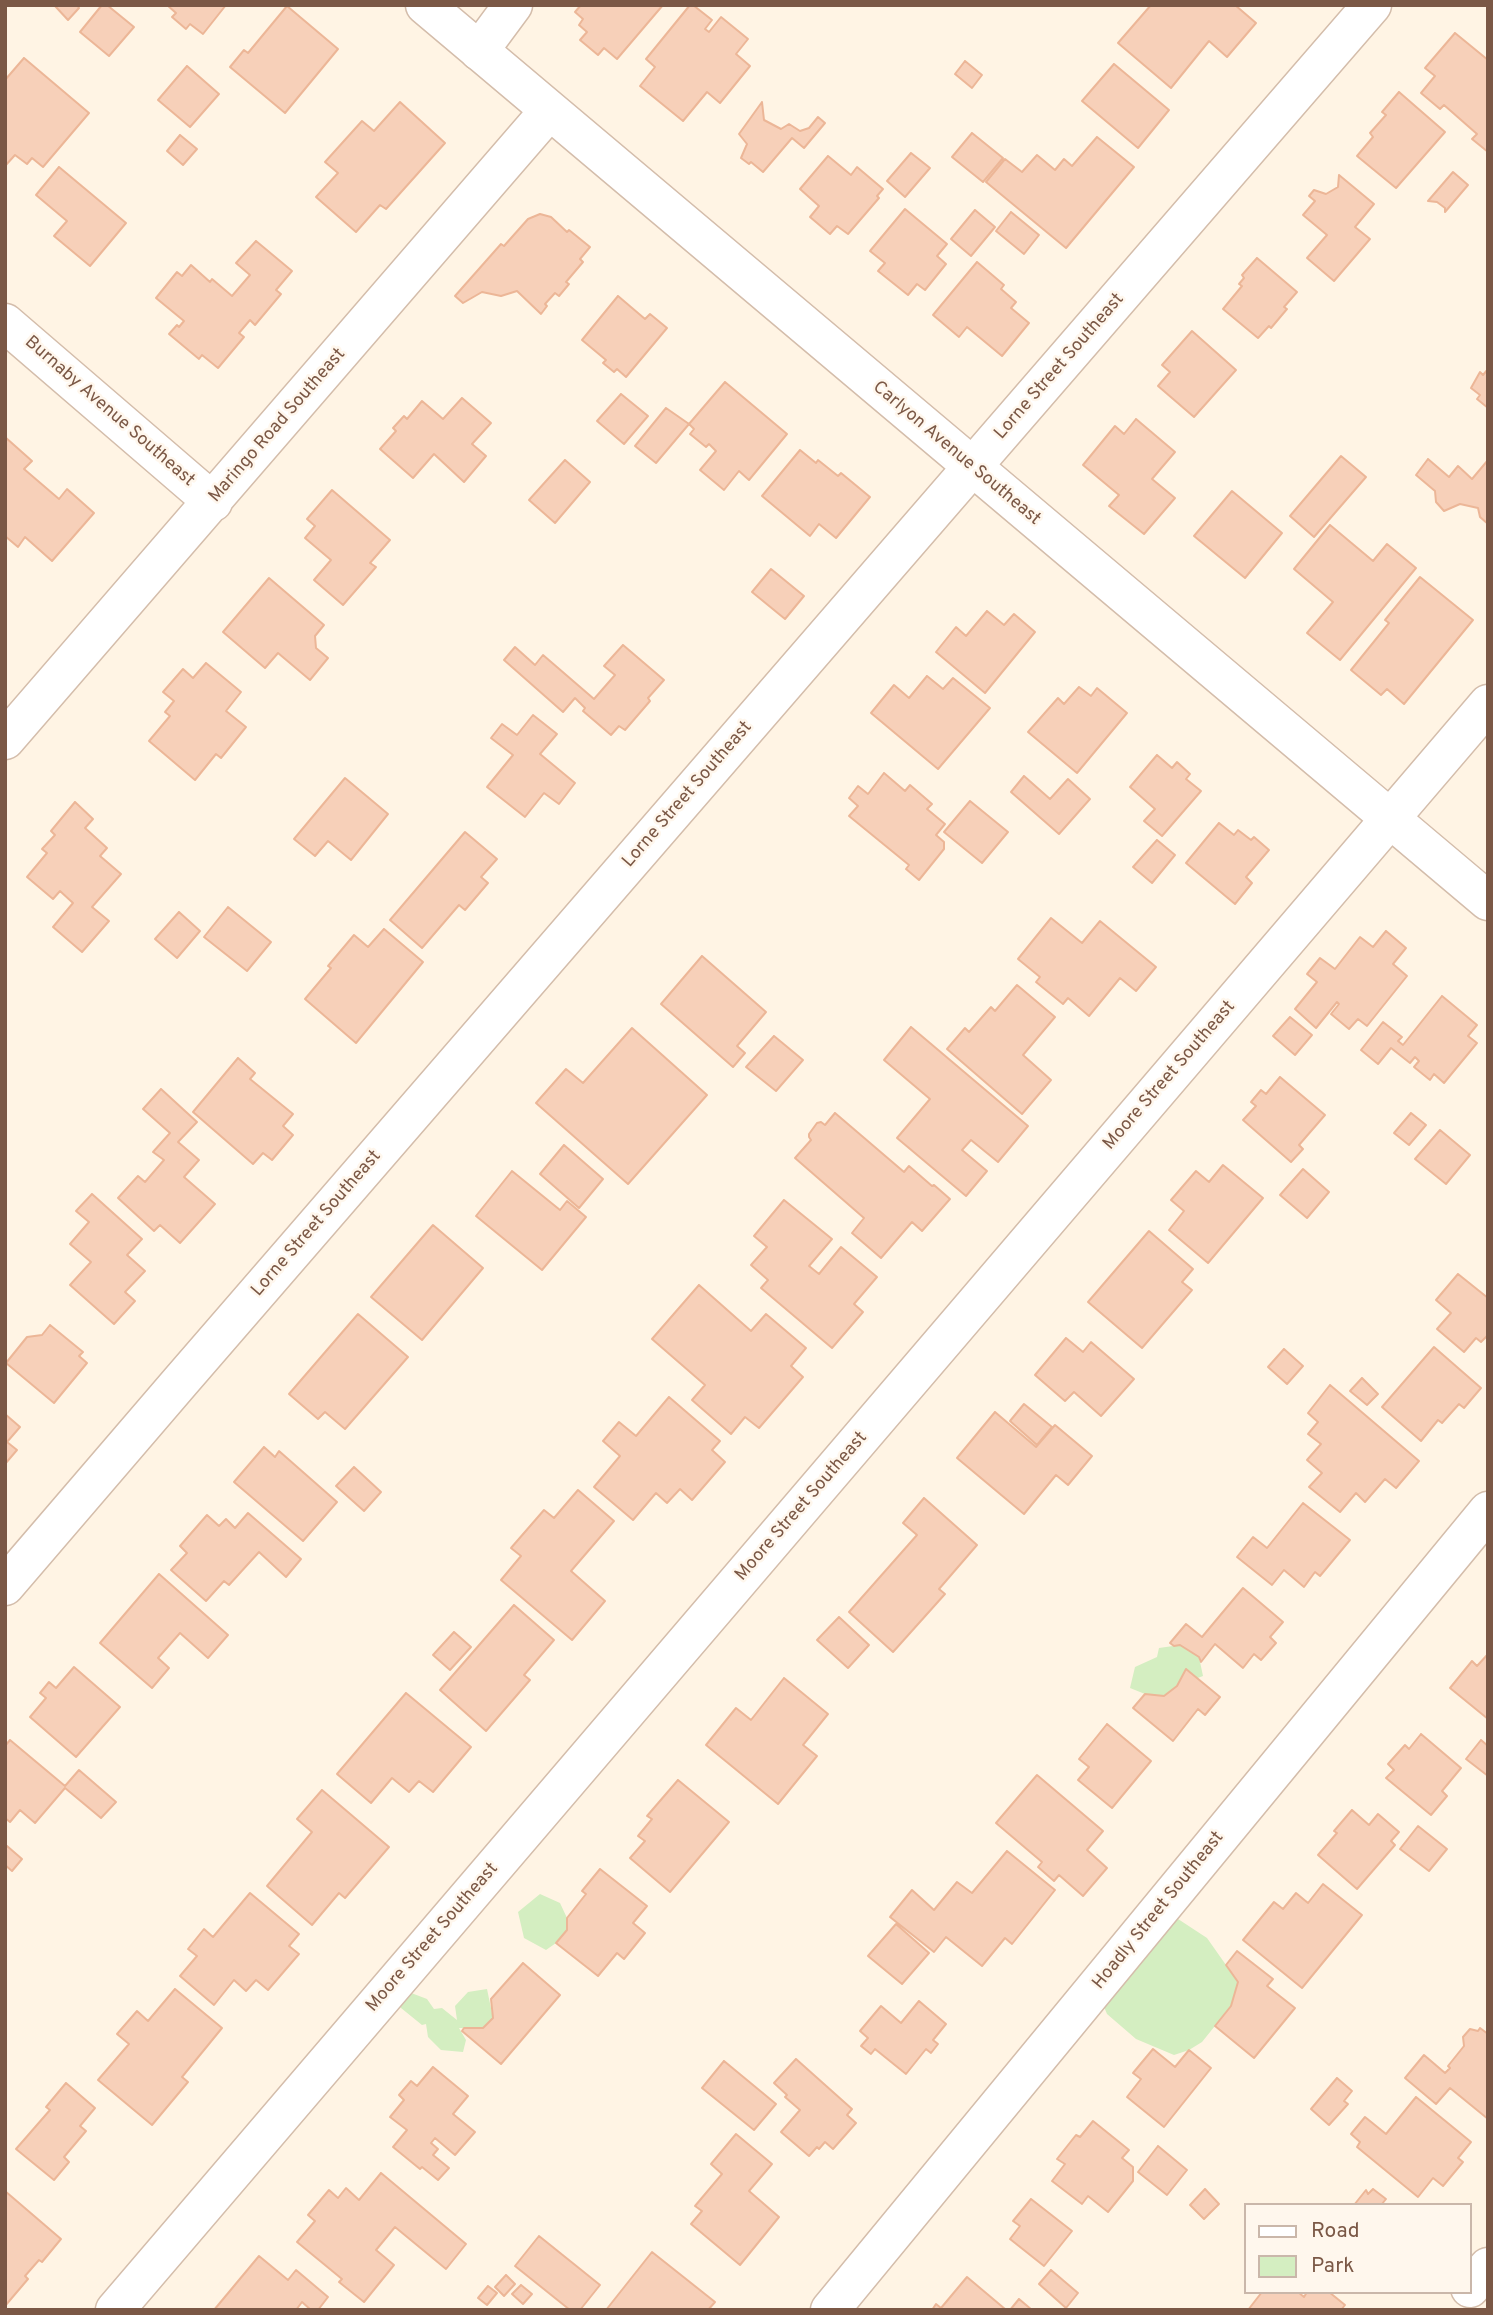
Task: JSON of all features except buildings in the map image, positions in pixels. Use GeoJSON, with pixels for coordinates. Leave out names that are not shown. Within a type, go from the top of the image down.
{"type":"FeatureCollection","features":[{"type":"Feature","properties":{"kind":"street","name":"Carlyon Avenue Southeast"},"geometry":{"type":"LineString","coordinates":[[425,5],[1488,901]]}},
{"type":"Feature","properties":{"kind":"street"},"geometry":{"type":"LineString","coordinates":[[479,51],[513,5]]}},
{"type":"Feature","properties":{"kind":"street","name":"Lorne Street Southeast"},"geometry":{"type":"LineString","coordinates":[[5,1586],[1373,5]]}},
{"type":"Feature","properties":{"kind":"street","name":"Maringo Road Southeast"},"geometry":{"type":"LineString","coordinates":[[5,740],[549,111]]}},
{"type":"Feature","properties":{"kind":"street","name":"Burnaby Avenue Southeast"},"geometry":{"type":"LineString","coordinates":[[5,323],[213,502]]}},
{"type":"Feature","properties":{"kind":"street","name":"Moore Street Southeast"},"geometry":{"type":"LineString","coordinates":[[115,2310],[1488,704]]}},
{"type":"Feature","properties":{"kind":"street","name":"Hoadly Street Southeast"},"geometry":{"type":"LineString","coordinates":[[830,2310],[1488,1511]]}},
{"type":"Feature","properties":{"kind":"street"},"geometry":{"type":"LineString","coordinates":[[1472,2286],[1488,2267]]}},
{"type":"Feature","properties":{"kind":"street"},"geometry":{"type":"LineString","coordinates":[[1452,2310],[1466,2294]]}},
{"type":"Feature","properties":{"kind":"green space"},"geometry":{"type":"Polygon","coordinates":[[[1180,1645],[1199,1657],[1203,1676],[1177,1686],[1164,1696],[1145,1694],[1130,1688],[1135,1667],[1157,1657],[1159,1648],[1180,1645]]]}},
{"type":"Feature","properties":{"kind":"green space"},"geometry":{"type":"Polygon","coordinates":[[[540,1894],[560,1903],[567,1918],[567,1930],[546,1950],[524,1938],[518,1912],[540,1894]]]}},
{"type":"Feature","properties":{"kind":"green space"},"geometry":{"type":"Polygon","coordinates":[[[1175,1917],[1207,1938],[1238,1982],[1231,2006],[1202,2042],[1174,2055],[1136,2039],[1107,2014],[1094,1983],[1175,1917]]]}},
{"type":"Feature","properties":{"kind":"green space"},"geometry":{"type":"Polygon","coordinates":[[[487,1989],[493,2018],[483,2028],[459,2028],[466,2040],[463,2052],[441,2050],[428,2037],[426,2024],[422,2025],[401,2008],[398,1999],[406,1991],[427,1999],[434,2009],[442,2008],[457,2020],[455,2006],[468,1992],[487,1989]]]}}]}
